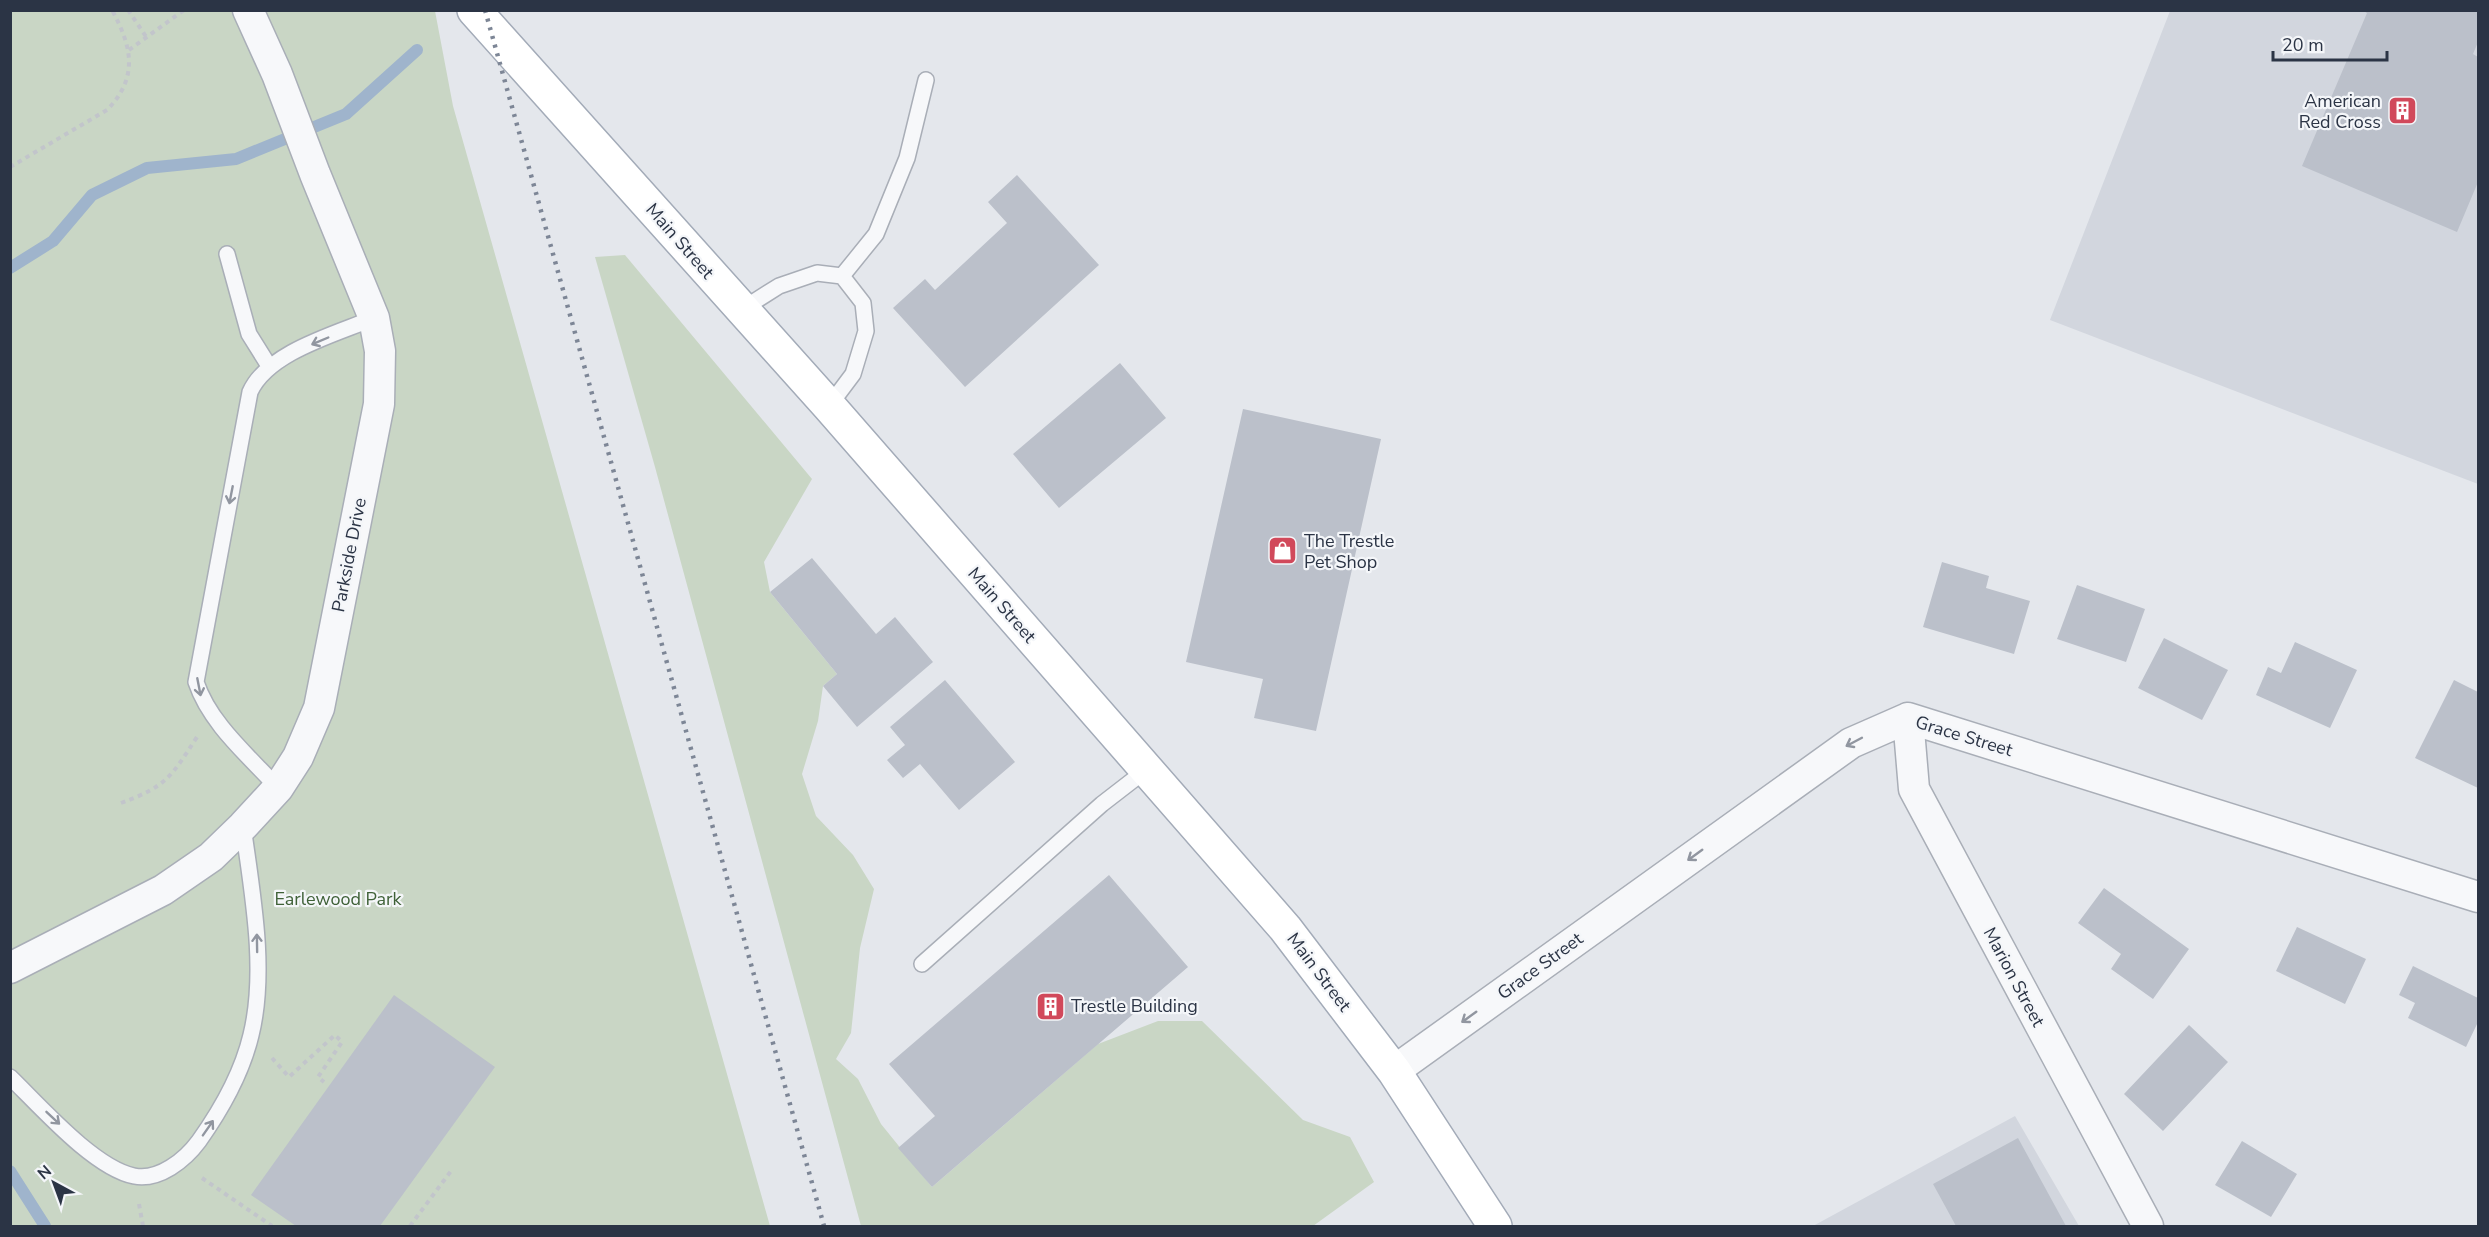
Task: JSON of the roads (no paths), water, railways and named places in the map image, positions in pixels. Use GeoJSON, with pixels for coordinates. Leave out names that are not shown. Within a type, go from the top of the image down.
{"type":"FeatureCollection","features":[{"type":"Feature","properties":{"kind":"main road","name":"Main Street"},"geometry":{"type":"LineString","coordinates":[[474,10],[829,406],[1285,928],[1394,1071],[1495,1227]]}},
{"type":"Feature","properties":{"kind":"street","name":"Parkside Drive"},"geometry":{"type":"LineString","coordinates":[[10,968],[163,890],[211,857],[278,788],[298,757],[319,708],[379,404],[380,351],[374,318],[277,74],[248,10]]}},
{"type":"Feature","properties":{"kind":"street","name":"Grace Street"},"geometry":{"type":"LineString","coordinates":[[1394,1071],[1851,743],[1908,718],[2478,897]]}},
{"type":"Feature","properties":{"kind":"street","name":"Marion Street"},"geometry":{"type":"LineString","coordinates":[[1908,718],[1914,789],[2148,1227]]}},
{"type":"Feature","properties":{"kind":"lane"},"geometry":{"type":"LineString","coordinates":[[842,276],[876,234],[907,158],[926,80]]}},
{"type":"Feature","properties":{"kind":"lane"},"geometry":{"type":"LineString","coordinates":[[227,254],[249,334],[269,366]]}},
{"type":"Feature","properties":{"kind":"lane"},"geometry":{"type":"LineString","coordinates":[[741,310],[779,286],[817,273],[842,276],[862,303],[866,331],[853,374],[829,406]]}},
{"type":"Feature","properties":{"kind":"lane"},"geometry":{"type":"LineString","coordinates":[[278,788],[212,715],[202,700],[196,682],[250,392],[269,366],[283,356],[374,318]]}},
{"type":"Feature","properties":{"kind":"lane"},"geometry":{"type":"LineString","coordinates":[[922,964],[1102,804],[1146,770]]}},
{"type":"Feature","properties":{"kind":"lane"},"geometry":{"type":"LineString","coordinates":[[10,1077],[90,1153],[119,1172],[136,1177],[159,1173],[180,1161],[195,1146],[217,1116],[251,1036],[257,969],[257,923],[243,826]]}},
{"type":"Feature","properties":{"kind":"waterway"},"geometry":{"type":"LineString","coordinates":[[10,268],[53,241],[92,195],[147,168],[236,159],[346,114],[417,50]]}},
{"type":"Feature","properties":{"kind":"waterway"},"geometry":{"type":"LineString","coordinates":[[10,1171],[45,1226]]}},
{"type":"Feature","properties":{"kind":"railway"},"geometry":{"type":"LineString","coordinates":[[485,10],[824,1226]]}},
{"type":"Feature","properties":{"kind":"place","name":"American Red Cross"},"geometry":{"type":"Point","coordinates":[2402,111]}},
{"type":"Feature","properties":{"kind":"place","name":"The Trestle Pet Shop"},"geometry":{"type":"Point","coordinates":[1283,551]}},
{"type":"Feature","properties":{"kind":"place","name":"Trestle Building"},"geometry":{"type":"Point","coordinates":[1050,1006]}},
{"type":"Feature","properties":{"kind":"park label","name":"Earlewood Park"},"geometry":{"type":"Point","coordinates":[338,899]}}]}
